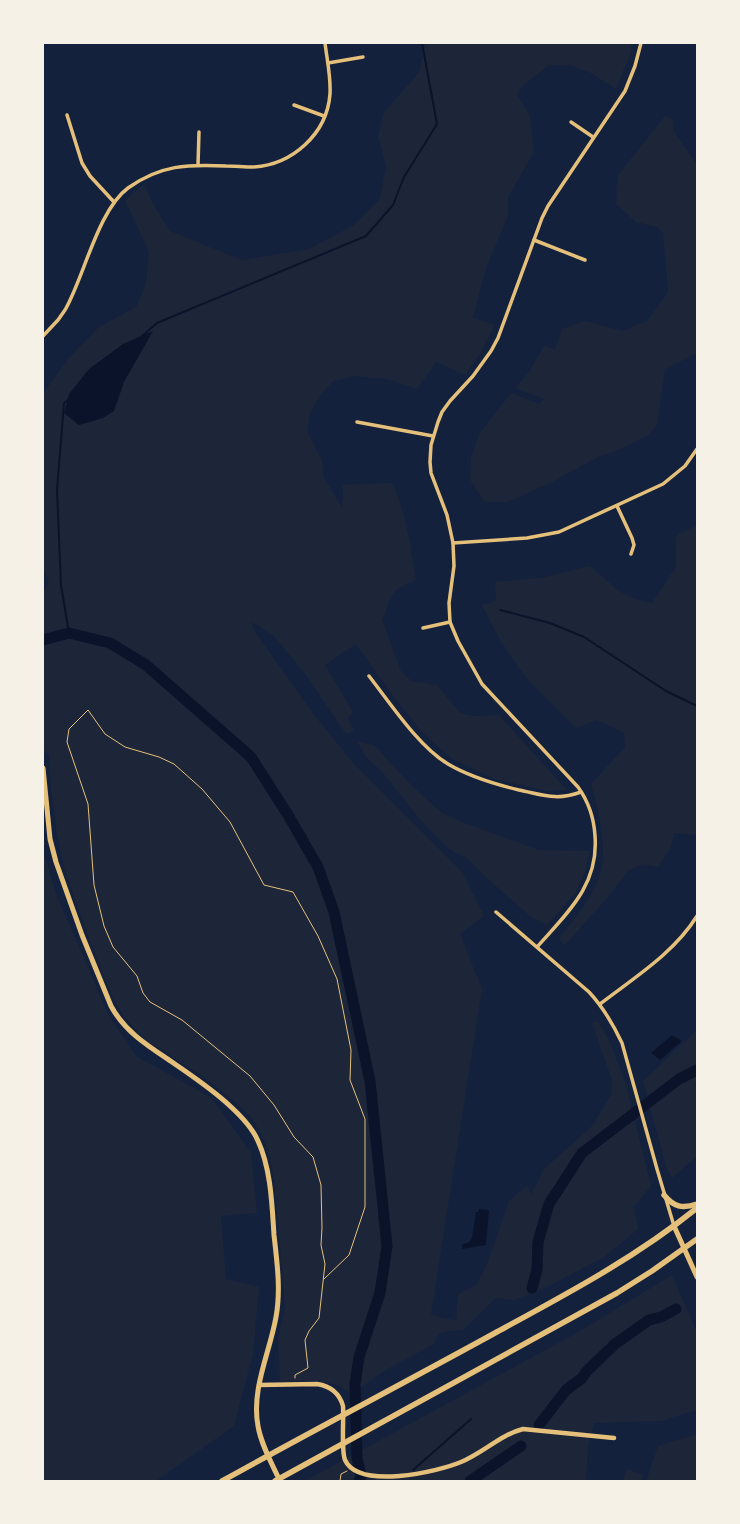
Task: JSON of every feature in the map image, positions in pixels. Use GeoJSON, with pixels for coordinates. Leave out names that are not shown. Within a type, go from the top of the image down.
{"type":"FeatureCollection","features":[{"type":"Feature","properties":{"kind":"highway"},"geometry":{"type":"LineString","coordinates":[[664,1195],[676,1206],[683,1207],[697,1204]]}},
{"type":"Feature","properties":{"kind":"highway"},"geometry":{"type":"LineString","coordinates":[[222,1481],[586,1284],[674,1226],[697,1208]]}},
{"type":"Feature","properties":{"kind":"highway"},"geometry":{"type":"LineString","coordinates":[[277,1480],[617,1293],[697,1239]]}},
{"type":"Feature","properties":{"kind":"main road"},"geometry":{"type":"LineString","coordinates":[[43,768],[50,839],[56,862],[82,935],[111,1006],[117,1017],[124,1027],[140,1040],[225,1101],[249,1126],[258,1140],[267,1170],[278,1280],[278,1301],[271,1340],[259,1386],[257,1400],[258,1425],[277,1480]]}},
{"type":"Feature","properties":{"kind":"main road"},"geometry":{"type":"LineString","coordinates":[[674,1226],[697,1277]]}},
{"type":"Feature","properties":{"kind":"street"},"geometry":{"type":"LineString","coordinates":[[43,336],[58,320],[69,303],[104,219],[114,202],[126,189],[152,174],[168,168],[198,165],[253,167],[289,158],[307,144],[316,132],[324,116],[330,95],[325,43]]}},
{"type":"Feature","properties":{"kind":"street"},"geometry":{"type":"LineString","coordinates":[[537,947],[572,907],[587,883],[594,865],[596,851],[592,815],[581,792],[568,776],[482,684],[458,641],[450,622],[449,603],[454,566],[453,543],[447,515],[431,473],[430,462],[433,436],[442,412],[473,376],[491,351],[498,338],[548,206],[625,91],[635,66],[641,43]]}},
{"type":"Feature","properties":{"kind":"street"},"geometry":{"type":"LineString","coordinates":[[328,63],[362,57]]}},
{"type":"Feature","properties":{"kind":"street"},"geometry":{"type":"LineString","coordinates":[[294,105],[324,116]]}},
{"type":"Feature","properties":{"kind":"street"},"geometry":{"type":"LineString","coordinates":[[67,115],[82,163],[90,176],[114,202]]}},
{"type":"Feature","properties":{"kind":"street"},"geometry":{"type":"LineString","coordinates":[[571,122],[593,137]]}},
{"type":"Feature","properties":{"kind":"street"},"geometry":{"type":"LineString","coordinates":[[198,165],[199,132]]}},
{"type":"Feature","properties":{"kind":"street"},"geometry":{"type":"LineString","coordinates":[[534,240],[585,260]]}},
{"type":"Feature","properties":{"kind":"street"},"geometry":{"type":"LineString","coordinates":[[358,422],[433,436]]}},
{"type":"Feature","properties":{"kind":"street"},"geometry":{"type":"LineString","coordinates":[[453,543],[543,536],[559,532],[663,484],[685,466],[697,449]]}},
{"type":"Feature","properties":{"kind":"street"},"geometry":{"type":"LineString","coordinates":[[617,506],[632,538],[634,545],[631,554]]}},
{"type":"Feature","properties":{"kind":"street"},"geometry":{"type":"LineString","coordinates":[[423,628],[450,622]]}},
{"type":"Feature","properties":{"kind":"street"},"geometry":{"type":"LineString","coordinates":[[369,676],[407,726],[446,764],[493,784],[554,798],[569,796],[581,792]]}},
{"type":"Feature","properties":{"kind":"street"},"geometry":{"type":"LineString","coordinates":[[496,912],[577,981],[600,1004],[614,1026],[622,1043],[656,1169],[674,1226]]}},
{"type":"Feature","properties":{"kind":"street"},"geometry":{"type":"LineString","coordinates":[[600,1004],[669,950],[681,939],[697,916]]}},
{"type":"Feature","properties":{"kind":"street"},"geometry":{"type":"LineString","coordinates":[[259,1386],[295,1384],[324,1385],[334,1390],[342,1400],[344,1422],[343,1452],[346,1462],[351,1468],[363,1474],[372,1476],[388,1477],[447,1468],[475,1455],[509,1434],[523,1429],[614,1438]]}},
{"type":"Feature","properties":{"kind":"path"},"geometry":{"type":"LineString","coordinates":[[295,1384],[294,1376],[308,1368],[305,1340],[319,1318],[324,1279],[325,1264],[321,1245],[321,1185],[313,1157],[294,1137],[274,1105],[250,1076],[182,1020],[150,1002],[143,993],[137,976],[112,948],[104,926],[94,885],[88,804],[67,742],[69,729],[88,710],[105,734],[125,747],[159,757],[174,764],[202,789],[230,822],[264,885],[293,892],[318,936],[337,979],[351,1050],[350,1080],[365,1119],[365,1207],[349,1255],[324,1279]]}},
{"type":"Feature","properties":{"kind":"path"},"geometry":{"type":"LineString","coordinates":[[340,1481],[343,1472],[351,1468]]}},
{"type":"Feature","properties":{"kind":"shaded area"},"geometry":{"type":"Polygon","coordinates":[[[422,43],[632,43],[630,55],[616,89],[591,73],[570,65],[549,65],[521,87],[517,95],[530,116],[534,152],[508,197],[508,216],[487,265],[473,318],[495,325],[481,352],[465,375],[436,362],[417,389],[387,379],[355,376],[333,381],[319,397],[310,414],[307,431],[321,459],[324,478],[342,507],[343,490],[341,485],[392,483],[397,494],[405,518],[416,580],[407,583],[396,590],[390,599],[382,620],[401,671],[411,681],[437,685],[460,713],[474,716],[499,715],[567,790],[547,791],[495,779],[452,759],[423,733],[399,704],[356,644],[325,665],[353,712],[348,718],[354,731],[346,734],[306,675],[273,635],[252,622],[253,629],[315,716],[354,764],[463,873],[484,916],[460,934],[482,989],[431,1314],[441,1318],[456,1320],[458,1294],[477,1284],[487,1264],[509,1201],[528,1185],[531,1195],[544,1169],[592,1126],[611,1095],[612,1080],[592,1023],[598,1021],[610,1042],[626,1085],[651,1186],[634,1207],[638,1229],[604,1257],[551,1285],[515,1300],[496,1298],[464,1329],[439,1333],[434,1344],[386,1370],[351,1394],[338,1385],[318,1381],[280,1382],[278,1337],[285,1307],[272,1169],[265,1143],[252,1118],[235,1102],[205,1078],[146,1040],[124,1017],[113,998],[90,942],[64,869],[57,834],[51,789],[49,755],[43,750],[43,593],[49,581],[43,570],[43,393],[68,359],[99,327],[136,307],[146,284],[149,252],[125,200],[144,184],[153,204],[170,231],[242,260],[309,249],[354,225],[380,199],[386,166],[378,137],[383,114],[420,71],[425,46],[422,43]]]}},
{"type":"Feature","properties":{"kind":"shaded area"},"geometry":{"type":"Polygon","coordinates":[[[665,116],[673,119],[674,132],[697,164],[697,353],[665,369],[657,425],[648,435],[619,450],[598,457],[552,482],[508,502],[485,502],[470,480],[471,458],[479,434],[511,393],[539,404],[544,399],[515,388],[529,372],[544,346],[555,349],[562,329],[585,321],[623,331],[648,320],[668,292],[663,233],[657,227],[636,222],[616,204],[618,175],[665,116]]]}},
{"type":"Feature","properties":{"kind":"shaded area"},"geometry":{"type":"Polygon","coordinates":[[[153,331],[124,382],[114,411],[103,418],[79,425],[64,413],[69,394],[89,369],[123,344],[153,331]]]}},
{"type":"Feature","properties":{"kind":"shaded area"},"geometry":{"type":"Polygon","coordinates":[[[697,525],[697,835],[675,833],[671,847],[658,867],[643,864],[628,871],[608,897],[565,945],[559,939],[589,898],[601,872],[603,859],[602,833],[591,784],[625,747],[624,733],[597,720],[576,728],[527,679],[501,642],[482,605],[496,601],[495,582],[541,578],[590,566],[619,591],[635,599],[652,603],[676,567],[676,537],[697,525]]]}},
{"type":"Feature","properties":{"kind":"shaded area"},"geometry":{"type":"Polygon","coordinates":[[[357,741],[374,745],[411,785],[442,813],[462,822],[539,850],[590,851],[585,872],[575,894],[547,925],[530,916],[480,872],[467,858],[450,850],[422,822],[383,773],[366,757],[357,741]]]}},
{"type":"Feature","properties":{"kind":"shaded area"},"geometry":{"type":"Polygon","coordinates":[[[43,850],[56,894],[109,1016],[136,1056],[212,1098],[251,1153],[257,1213],[221,1216],[226,1279],[259,1287],[253,1354],[234,1426],[156,1481],[43,1481],[43,850]]]}},
{"type":"Feature","properties":{"kind":"shaded area"},"geometry":{"type":"Polygon","coordinates":[[[697,1030],[697,1156],[672,1178],[667,1169],[643,1081],[697,1030]]]}},
{"type":"Feature","properties":{"kind":"shaded area"},"geometry":{"type":"Polygon","coordinates":[[[672,1035],[682,1041],[660,1060],[651,1053],[672,1035]]]}},
{"type":"Feature","properties":{"kind":"shaded area"},"geometry":{"type":"Polygon","coordinates":[[[479,1209],[489,1210],[486,1245],[462,1249],[462,1244],[468,1243],[472,1238],[476,1212],[478,1212],[479,1209]]]}},
{"type":"Feature","properties":{"kind":"shaded area"},"geometry":{"type":"Polygon","coordinates":[[[672,1275],[697,1332],[697,1410],[661,1421],[594,1423],[588,1446],[586,1481],[305,1481],[580,1331],[672,1275]]]}},
{"type":"Feature","properties":{"kind":"shaded area"},"geometry":{"type":"Polygon","coordinates":[[[697,1434],[697,1481],[646,1481],[658,1446],[697,1434]]]}},
{"type":"Feature","properties":{"kind":"shaded area"},"geometry":{"type":"Polygon","coordinates":[[[627,1469],[643,1475],[641,1481],[623,1481],[627,1469]]]}},
{"type":"Feature","properties":{"kind":"waterway"},"geometry":{"type":"LineString","coordinates":[[142,336],[157,323],[366,236],[393,205],[404,177],[437,124],[422,43]]}},
{"type":"Feature","properties":{"kind":"waterway"},"geometry":{"type":"LineString","coordinates":[[69,399],[64,403],[57,490],[61,585],[69,633]]}},
{"type":"Feature","properties":{"kind":"waterway"},"geometry":{"type":"LineString","coordinates":[[500,610],[550,623],[584,637],[666,691],[697,706]]}},
{"type":"Feature","properties":{"kind":"waterway"},"geometry":{"type":"LineString","coordinates":[[43,640],[69,633],[110,643],[146,665],[251,757],[288,815],[318,867],[334,912],[370,1081],[387,1246],[380,1293],[359,1357],[355,1384],[357,1458],[361,1476],[359,1481]]}},
{"type":"Feature","properties":{"kind":"waterway"},"geometry":{"type":"LineString","coordinates":[[532,1288],[537,1270],[538,1242],[549,1204],[582,1153],[679,1079],[697,1070]]}},
{"type":"Feature","properties":{"kind":"waterway"},"geometry":{"type":"LineString","coordinates":[[539,1425],[566,1390],[582,1378],[587,1371],[615,1344],[649,1320],[661,1317],[676,1309]]}},
{"type":"Feature","properties":{"kind":"waterway"},"geometry":{"type":"LineString","coordinates":[[413,1470],[471,1419]]}},
{"type":"Feature","properties":{"kind":"waterway"},"geometry":{"type":"LineString","coordinates":[[470,1481],[521,1446]]}},
{"type":"Feature","properties":{"kind":"waterway"},"geometry":{"type":"LineString","coordinates":[[476,1477],[482,1481]]}}]}
